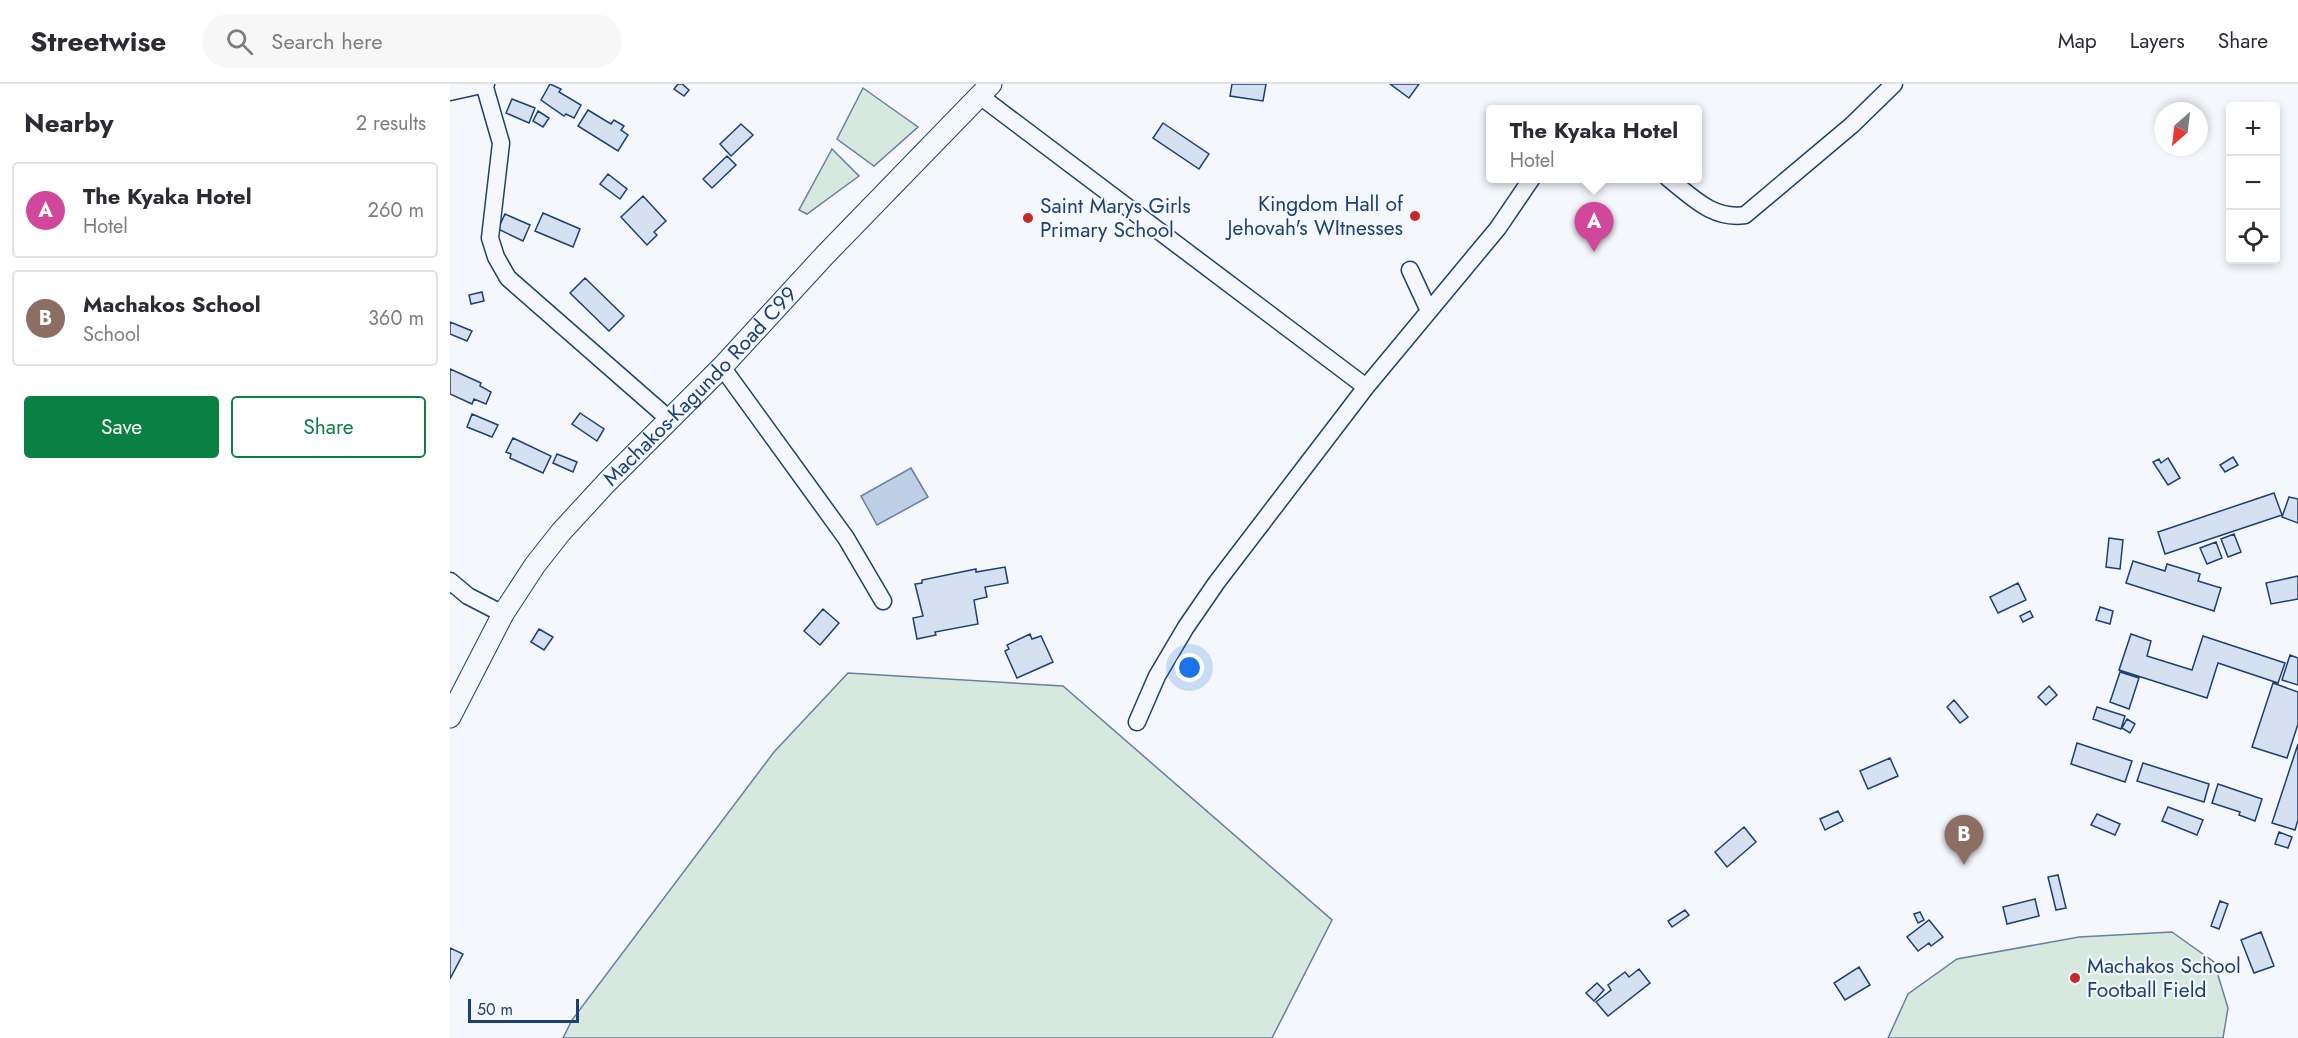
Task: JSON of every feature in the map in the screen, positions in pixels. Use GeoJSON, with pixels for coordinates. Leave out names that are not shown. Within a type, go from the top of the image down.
{"type":"FeatureCollection","features":[{"type":"Feature","properties":{"kind":"main road","name":"Machakos-Kagundo Road C99"},"geometry":{"type":"LineString","coordinates":[[450,717],[503,614],[535,565],[561,532],[607,482],[722,367],[833,247],[987,87]]}},
{"type":"Feature","properties":{"kind":"street"},"geometry":{"type":"LineString","coordinates":[[450,92],[485,84],[501,143],[490,238],[496,257],[508,278],[669,419]]}},
{"type":"Feature","properties":{"kind":"street"},"geometry":{"type":"LineString","coordinates":[[1674,183],[1706,208],[1731,217],[1745,215],[1852,125],[1894,84]]}},
{"type":"Feature","properties":{"kind":"street"},"geometry":{"type":"LineString","coordinates":[[987,87],[1366,387]]}},
{"type":"Feature","properties":{"kind":"street"},"geometry":{"type":"LineString","coordinates":[[1137,722],[1157,676],[1216,582],[1366,387],[1498,228],[1529,183]]}},
{"type":"Feature","properties":{"kind":"street"},"geometry":{"type":"LineString","coordinates":[[1410,270],[1429,311]]}},
{"type":"Feature","properties":{"kind":"street"},"geometry":{"type":"LineString","coordinates":[[722,367],[846,538],[883,601]]}},
{"type":"Feature","properties":{"kind":"street"},"geometry":{"type":"LineString","coordinates":[[450,581],[468,596],[503,614]]}},
{"type":"Feature","properties":{"kind":"shaded area"},"geometry":{"type":"Polygon","coordinates":[[[863,88],[918,127],[874,166],[837,139],[863,88]]]}},
{"type":"Feature","properties":{"kind":"shaded area"},"geometry":{"type":"Polygon","coordinates":[[[832,149],[859,176],[807,214],[799,210],[832,149]]]}},
{"type":"Feature","properties":{"kind":"shaded area"},"geometry":{"type":"Polygon","coordinates":[[[848,673],[1063,686],[1332,920],[1272,1038],[563,1038],[572,1020],[774,752],[848,673]]]}},
{"type":"Feature","properties":{"kind":"shaded area","name":"Machakos School Football Field"},"geometry":{"type":"Polygon","coordinates":[[[2172,932],[2214,962],[2228,1008],[2223,1038],[1888,1038],[1908,994],[1957,959],[2079,937],[2172,932]]]}},
{"type":"Feature","properties":{"kind":"water"},"geometry":{"type":"Polygon","coordinates":[[[911,468],[928,497],[877,525],[861,496],[911,468]]]}},
{"type":"Feature","properties":{"kind":"building"},"geometry":{"type":"Polygon","coordinates":[[[550,84],[561,89],[559,92],[581,105],[574,118],[566,114],[564,116],[541,100],[550,84]]]}},
{"type":"Feature","properties":{"kind":"building"},"geometry":{"type":"Polygon","coordinates":[[[678,84],[682,84],[689,90],[684,96],[674,89],[678,84]]]}},
{"type":"Feature","properties":{"kind":"building"},"geometry":{"type":"Polygon","coordinates":[[[1232,84],[1266,84],[1263,101],[1230,96],[1232,84]]]}},
{"type":"Feature","properties":{"kind":"building"},"geometry":{"type":"Polygon","coordinates":[[[1390,84],[1419,84],[1409,98],[1390,84]]]}},
{"type":"Feature","properties":{"kind":"building"},"geometry":{"type":"Polygon","coordinates":[[[512,99],[535,108],[529,123],[506,113],[512,99]]]}},
{"type":"Feature","properties":{"kind":"building"},"geometry":{"type":"Polygon","coordinates":[[[588,110],[611,124],[614,120],[624,126],[621,130],[628,135],[618,151],[578,126],[588,110]]]}},
{"type":"Feature","properties":{"kind":"building"},"geometry":{"type":"Polygon","coordinates":[[[538,111],[549,118],[543,127],[533,121],[538,111]]]}},
{"type":"Feature","properties":{"kind":"building"},"geometry":{"type":"Polygon","coordinates":[[[1163,123],[1209,154],[1199,169],[1153,138],[1163,123]]]}},
{"type":"Feature","properties":{"kind":"building"},"geometry":{"type":"Polygon","coordinates":[[[741,124],[753,135],[731,156],[720,144],[741,124]]]}},
{"type":"Feature","properties":{"kind":"building"},"geometry":{"type":"Polygon","coordinates":[[[727,156],[736,165],[712,188],[703,179],[727,156]]]}},
{"type":"Feature","properties":{"kind":"building"},"geometry":{"type":"Polygon","coordinates":[[[608,174],[627,189],[620,199],[600,184],[608,174]]]}},
{"type":"Feature","properties":{"kind":"building"},"geometry":{"type":"Polygon","coordinates":[[[643,196],[666,221],[654,232],[657,235],[647,245],[621,217],[643,196]]]}},
{"type":"Feature","properties":{"kind":"building"},"geometry":{"type":"Polygon","coordinates":[[[543,213],[580,229],[573,247],[535,231],[543,213]]]}},
{"type":"Feature","properties":{"kind":"building"},"geometry":{"type":"Polygon","coordinates":[[[505,214],[530,225],[523,241],[498,229],[505,214]]]}},
{"type":"Feature","properties":{"kind":"building"},"geometry":{"type":"Polygon","coordinates":[[[585,278],[624,316],[609,331],[570,293],[585,278]]]}},
{"type":"Feature","properties":{"kind":"building"},"geometry":{"type":"Polygon","coordinates":[[[482,292],[484,301],[471,304],[469,295],[482,292]]]}},
{"type":"Feature","properties":{"kind":"building"},"geometry":{"type":"Polygon","coordinates":[[[450,322],[472,331],[467,341],[450,334],[450,322]]]}},
{"type":"Feature","properties":{"kind":"building"},"geometry":{"type":"Polygon","coordinates":[[[450,369],[481,383],[480,386],[491,392],[486,404],[474,399],[472,404],[450,394],[450,369]]]}},
{"type":"Feature","properties":{"kind":"building"},"geometry":{"type":"Polygon","coordinates":[[[580,413],[604,429],[597,441],[572,424],[580,413]]]}},
{"type":"Feature","properties":{"kind":"building"},"geometry":{"type":"Polygon","coordinates":[[[472,414],[498,425],[492,437],[467,427],[472,414]]]}},
{"type":"Feature","properties":{"kind":"building"},"geometry":{"type":"Polygon","coordinates":[[[513,438],[551,456],[543,473],[510,458],[511,454],[506,452],[513,438]]]}},
{"type":"Feature","properties":{"kind":"building"},"geometry":{"type":"Polygon","coordinates":[[[557,454],[577,462],[573,472],[553,463],[557,454]]]}},
{"type":"Feature","properties":{"kind":"building"},"geometry":{"type":"Polygon","coordinates":[[[2233,457],[2238,465],[2225,472],[2220,465],[2233,457]]]}},
{"type":"Feature","properties":{"kind":"building"},"geometry":{"type":"Polygon","coordinates":[[[2168,458],[2180,478],[2168,485],[2153,462],[2159,459],[2161,463],[2168,458]]]}},
{"type":"Feature","properties":{"kind":"building"},"geometry":{"type":"Polygon","coordinates":[[[2274,493],[2282,515],[2165,554],[2158,532],[2274,493]]]}},
{"type":"Feature","properties":{"kind":"building"},"geometry":{"type":"Polygon","coordinates":[[[2289,497],[2298,499],[2298,523],[2282,517],[2289,497]]]}},
{"type":"Feature","properties":{"kind":"building"},"geometry":{"type":"Polygon","coordinates":[[[2234,534],[2241,552],[2228,557],[2221,539],[2234,534]]]}},
{"type":"Feature","properties":{"kind":"building"},"geometry":{"type":"Polygon","coordinates":[[[2109,538],[2123,540],[2120,569],[2106,567],[2109,538]]]}},
{"type":"Feature","properties":{"kind":"building"},"geometry":{"type":"Polygon","coordinates":[[[2216,542],[2222,558],[2207,564],[2200,548],[2216,542]]]}},
{"type":"Feature","properties":{"kind":"building"},"geometry":{"type":"Polygon","coordinates":[[[2133,561],[2165,571],[2167,564],[2200,574],[2198,581],[2221,588],[2214,611],[2126,583],[2133,561]]]}},
{"type":"Feature","properties":{"kind":"building"},"geometry":{"type":"Polygon","coordinates":[[[1005,567],[1008,583],[985,587],[987,597],[974,600],[978,624],[935,632],[936,635],[917,639],[913,618],[923,616],[915,584],[922,583],[922,580],[976,569],[976,572],[1005,567]]]}},
{"type":"Feature","properties":{"kind":"building"},"geometry":{"type":"Polygon","coordinates":[[[2298,576],[2298,599],[2271,604],[2266,583],[2298,576]]]}},
{"type":"Feature","properties":{"kind":"building"},"geometry":{"type":"Polygon","coordinates":[[[2018,583],[2026,600],[1998,613],[1990,597],[2018,583]]]}},
{"type":"Feature","properties":{"kind":"building"},"geometry":{"type":"Polygon","coordinates":[[[2100,607],[2113,611],[2110,624],[2096,620],[2100,607]]]}},
{"type":"Feature","properties":{"kind":"building"},"geometry":{"type":"Polygon","coordinates":[[[823,609],[839,623],[820,645],[804,631],[823,609]]]}},
{"type":"Feature","properties":{"kind":"building"},"geometry":{"type":"Polygon","coordinates":[[[2030,611],[2033,617],[2023,622],[2020,616],[2030,611]]]}},
{"type":"Feature","properties":{"kind":"building"},"geometry":{"type":"Polygon","coordinates":[[[539,629],[553,637],[544,650],[531,642],[539,629]]]}},
{"type":"Feature","properties":{"kind":"building"},"geometry":{"type":"Polygon","coordinates":[[[1030,634],[1032,639],[1041,636],[1053,662],[1017,678],[1005,651],[1009,649],[1007,645],[1030,634]]]}},
{"type":"Feature","properties":{"kind":"building"},"geometry":{"type":"Polygon","coordinates":[[[2131,634],[2151,641],[2147,656],[2192,670],[2203,636],[2285,663],[2278,683],[2218,663],[2207,698],[2119,670],[2131,634]]]}},
{"type":"Feature","properties":{"kind":"building"},"geometry":{"type":"Polygon","coordinates":[[[2290,655],[2298,658],[2298,685],[2282,680],[2290,655]]]}},
{"type":"Feature","properties":{"kind":"building"},"geometry":{"type":"Polygon","coordinates":[[[2120,672],[2139,678],[2129,709],[2110,702],[2120,672]]]}},
{"type":"Feature","properties":{"kind":"building"},"geometry":{"type":"Polygon","coordinates":[[[2273,683],[2298,692],[2298,724],[2287,758],[2252,747],[2273,683]]]}},
{"type":"Feature","properties":{"kind":"building"},"geometry":{"type":"Polygon","coordinates":[[[2049,686],[2057,695],[2046,705],[2038,697],[2049,686]]]}},
{"type":"Feature","properties":{"kind":"building"},"geometry":{"type":"Polygon","coordinates":[[[1954,700],[1968,717],[1960,723],[1947,707],[1954,700]]]}},
{"type":"Feature","properties":{"kind":"building"},"geometry":{"type":"Polygon","coordinates":[[[2097,707],[2125,716],[2121,729],[2093,719],[2097,707]]]}},
{"type":"Feature","properties":{"kind":"building"},"geometry":{"type":"Polygon","coordinates":[[[2127,719],[2135,724],[2130,733],[2122,728],[2127,719]]]}},
{"type":"Feature","properties":{"kind":"building"},"geometry":{"type":"Polygon","coordinates":[[[2077,743],[2132,761],[2125,782],[2071,764],[2077,743]]]}},
{"type":"Feature","properties":{"kind":"building"},"geometry":{"type":"Polygon","coordinates":[[[2298,744],[2298,820],[2295,830],[2272,823],[2298,744]]]}},
{"type":"Feature","properties":{"kind":"building"},"geometry":{"type":"Polygon","coordinates":[[[1890,758],[1898,776],[1868,789],[1860,771],[1890,758]]]}},
{"type":"Feature","properties":{"kind":"building"},"geometry":{"type":"Polygon","coordinates":[[[2143,763],[2209,784],[2204,802],[2137,781],[2143,763]]]}},
{"type":"Feature","properties":{"kind":"building"},"geometry":{"type":"Polygon","coordinates":[[[2218,784],[2262,799],[2255,821],[2239,815],[2240,812],[2212,803],[2218,784]]]}},
{"type":"Feature","properties":{"kind":"building"},"geometry":{"type":"Polygon","coordinates":[[[2168,807],[2203,820],[2197,835],[2162,821],[2168,807]]]}},
{"type":"Feature","properties":{"kind":"building"},"geometry":{"type":"Polygon","coordinates":[[[1838,811],[1843,821],[1825,830],[1820,819],[1838,811]]]}},
{"type":"Feature","properties":{"kind":"building"},"geometry":{"type":"Polygon","coordinates":[[[2097,814],[2120,824],[2115,835],[2091,825],[2097,814]]]}},
{"type":"Feature","properties":{"kind":"building"},"geometry":{"type":"Polygon","coordinates":[[[1744,827],[1756,842],[1727,867],[1715,852],[1744,827]]]}},
{"type":"Feature","properties":{"kind":"building"},"geometry":{"type":"Polygon","coordinates":[[[2279,832],[2292,837],[2288,848],[2275,844],[2279,832]]]}},
{"type":"Feature","properties":{"kind":"building"},"geometry":{"type":"Polygon","coordinates":[[[2058,875],[2066,908],[2056,910],[2048,877],[2058,875]]]}},
{"type":"Feature","properties":{"kind":"building"},"geometry":{"type":"Polygon","coordinates":[[[2035,899],[2039,916],[2007,924],[2003,907],[2035,899]]]}},
{"type":"Feature","properties":{"kind":"building"},"geometry":{"type":"Polygon","coordinates":[[[2220,901],[2228,904],[2219,929],[2211,926],[2220,901]]]}},
{"type":"Feature","properties":{"kind":"building"},"geometry":{"type":"Polygon","coordinates":[[[1685,910],[1689,915],[1672,927],[1668,921],[1685,910]]]}},
{"type":"Feature","properties":{"kind":"building"},"geometry":{"type":"Polygon","coordinates":[[[1920,912],[1924,920],[1918,923],[1914,914],[1920,912]]]}},
{"type":"Feature","properties":{"kind":"building"},"geometry":{"type":"Polygon","coordinates":[[[1929,920],[1943,937],[1931,946],[1929,943],[1918,951],[1907,937],[1929,920]]]}},
{"type":"Feature","properties":{"kind":"building"},"geometry":{"type":"Polygon","coordinates":[[[2261,932],[2274,966],[2254,973],[2241,940],[2261,932]]]}},
{"type":"Feature","properties":{"kind":"building"},"geometry":{"type":"Polygon","coordinates":[[[450,948],[463,954],[450,979],[450,948]]]}},
{"type":"Feature","properties":{"kind":"building"},"geometry":{"type":"Polygon","coordinates":[[[1859,967],[1870,985],[1845,1000],[1834,983],[1859,967]]]}},
{"type":"Feature","properties":{"kind":"building"},"geometry":{"type":"Polygon","coordinates":[[[1639,969],[1650,983],[1608,1016],[1596,1002],[1611,990],[1608,985],[1625,972],[1629,977],[1639,969]]]}},
{"type":"Feature","properties":{"kind":"building"},"geometry":{"type":"Polygon","coordinates":[[[1597,983],[1604,990],[1594,1001],[1586,993],[1597,983]]]}},
{"type":"Feature","properties":{"kind":"place","name":"Kingdom Hall of Jehovah's WItnesses"},"geometry":{"type":"Point","coordinates":[1415,216]}},
{"type":"Feature","properties":{"kind":"place","name":"Saint Marys Girls Primary School"},"geometry":{"type":"Point","coordinates":[1028,218]}},
{"type":"Feature","properties":{"kind":"place","name":"The Kyaka Hotel"},"geometry":{"type":"Point","coordinates":[1594,252]}},
{"type":"Feature","properties":{"kind":"place","name":"Machakos School"},"geometry":{"type":"Point","coordinates":[1964,865]}},
{"type":"Feature","properties":{"kind":"place","name":"Machakos School Football Field"},"geometry":{"type":"Point","coordinates":[2075,978]}}]}
